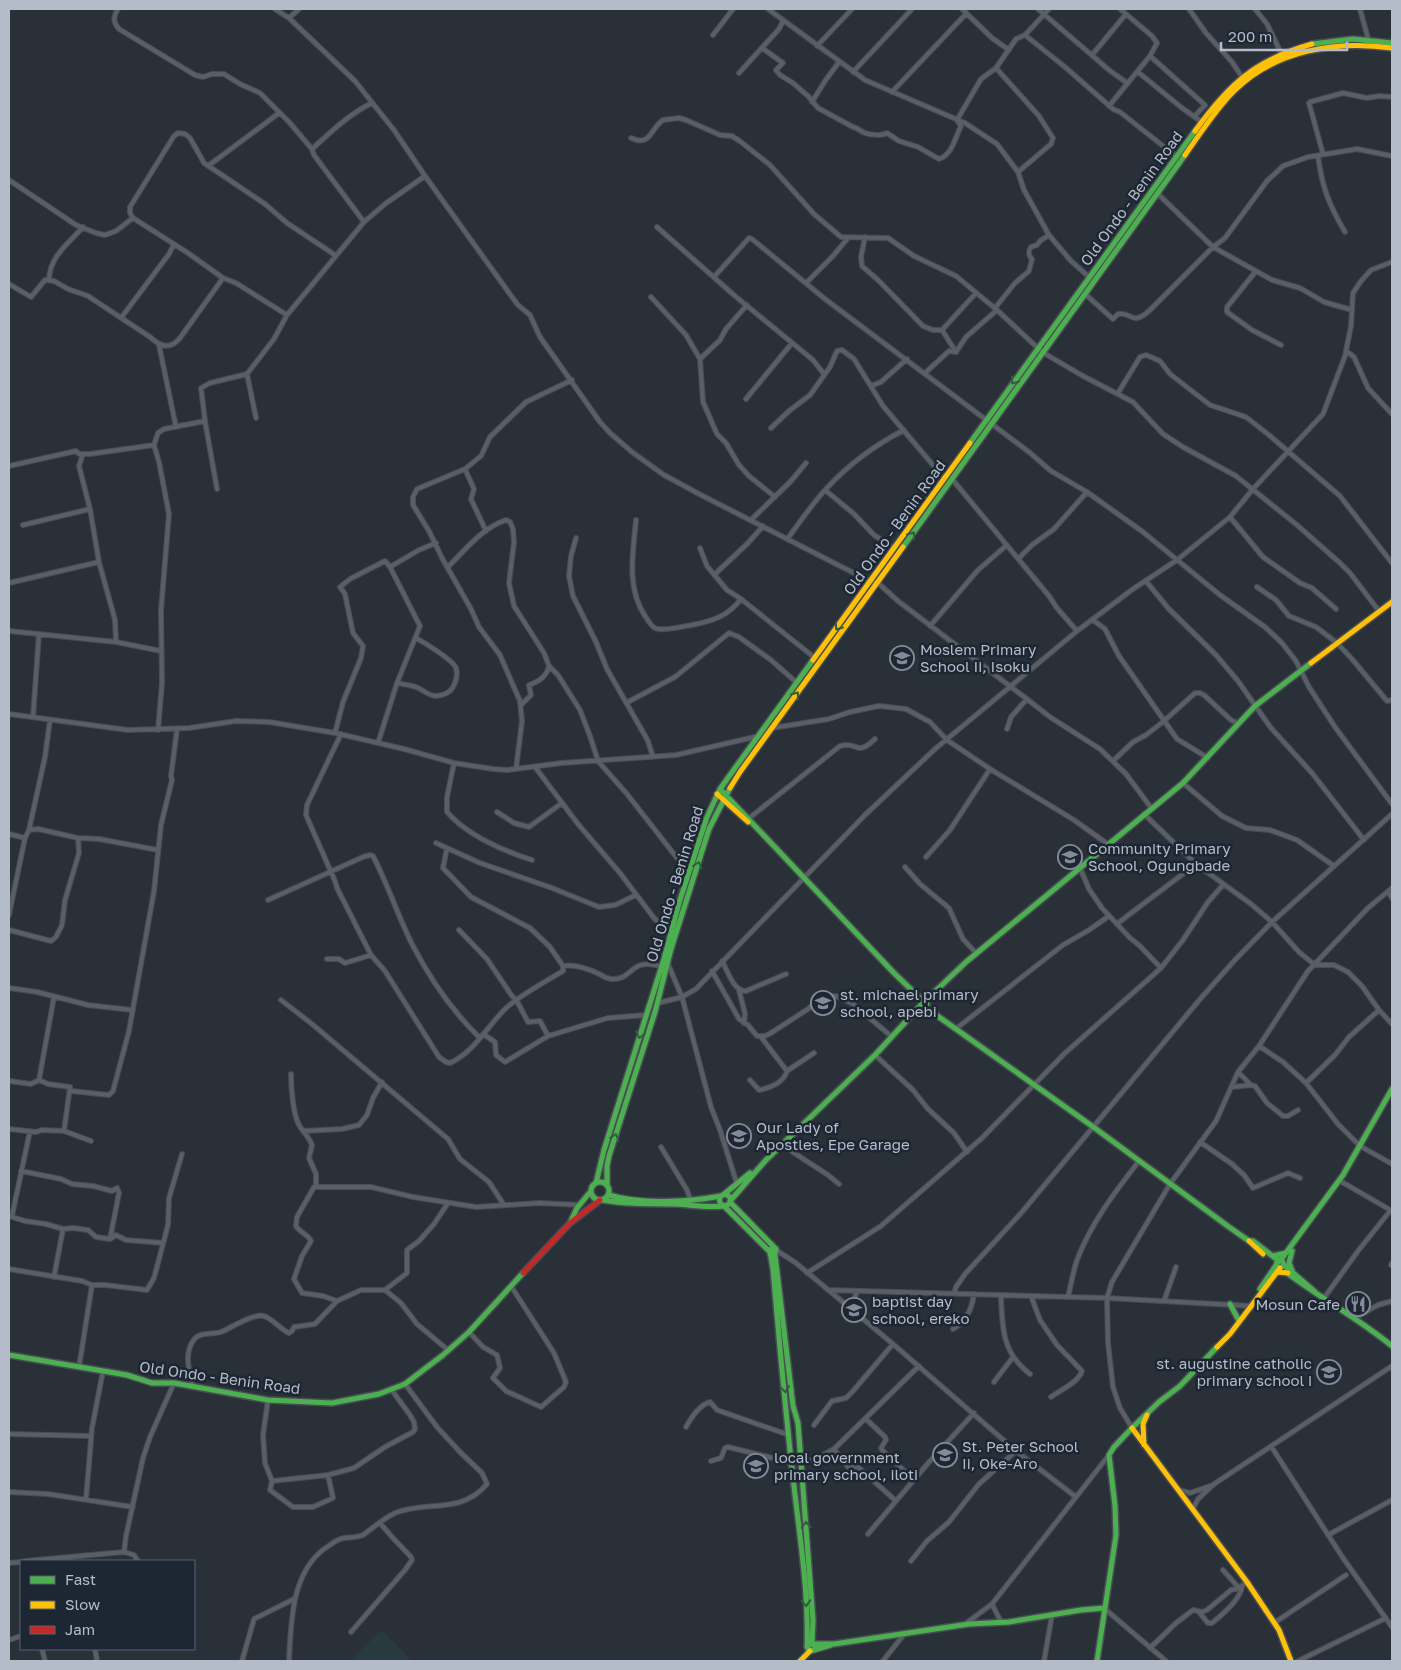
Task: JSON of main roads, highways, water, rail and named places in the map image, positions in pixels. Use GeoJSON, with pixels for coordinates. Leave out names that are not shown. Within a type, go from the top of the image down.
{"type":"FeatureCollection","features":[{"type":"Feature","properties":{"kind":"main road","name":"Old Ondo - Benin Road"},"geometry":{"type":"LineString","coordinates":[[9,1355],[127,1375],[152,1383],[174,1383],[268,1400],[314,1403],[341,1402],[391,1390],[405,1384],[468,1332],[570,1223],[609,1194],[607,1166],[609,1156],[658,1003],[670,933],[688,872],[710,808],[718,791],[985,420],[1085,294],[1210,109],[1242,77],[1298,48],[1331,40],[1392,43]]}},
{"type":"Feature","properties":{"kind":"main road","name":"Old Ondo - Benin Road"},"geometry":{"type":"LineString","coordinates":[[570,1223],[580,1205],[591,1191],[592,1186],[596,1183],[604,1150],[646,1015],[671,949],[710,830],[726,794],[740,772],[992,424],[1089,277],[1151,198],[1157,193],[1219,108],[1233,92],[1244,81],[1275,63],[1312,50],[1369,41],[1392,48]]}},
{"type":"Feature","properties":{"kind":"main road"},"geometry":{"type":"LineString","coordinates":[[609,1194],[623,1199],[705,1200],[722,1195],[737,1184],[782,1145],[899,1032],[924,1004],[970,959],[1184,783],[1237,723],[1255,706],[1392,602]]}},
{"type":"Feature","properties":{"kind":"main road"},"geometry":{"type":"LineString","coordinates":[[718,791],[726,794],[752,824]]}},
{"type":"Feature","properties":{"kind":"main road"},"geometry":{"type":"LineString","coordinates":[[718,791],[723,800],[752,824],[924,1004],[951,1026],[957,1028],[1249,1241],[1254,1247],[1314,1289],[1315,1292],[1355,1318],[1392,1346]]}},
{"type":"Feature","properties":{"kind":"main road"},"geometry":{"type":"LineString","coordinates":[[1290,1273],[1289,1252],[1342,1182],[1392,1089]]}},
{"type":"Feature","properties":{"kind":"main road"},"geometry":{"type":"LineString","coordinates":[[1097,1661],[1116,1529],[1109,1455],[1132,1428],[1180,1386],[1235,1329],[1343,1175],[1392,1095]]}},
{"type":"Feature","properties":{"kind":"main road"},"geometry":{"type":"LineString","coordinates":[[591,1191],[592,1196],[602,1200],[629,1204],[724,1206],[766,1160]]}},
{"type":"Feature","properties":{"kind":"main road"},"geometry":{"type":"LineString","coordinates":[[596,1183],[602,1182],[607,1185]]}},
{"type":"Feature","properties":{"kind":"main road"},"geometry":{"type":"LineString","coordinates":[[722,1195],[728,1196],[743,1217],[768,1239],[773,1252],[801,1462],[813,1620],[811,1647],[800,1661]]}},
{"type":"Feature","properties":{"kind":"main road"},"geometry":{"type":"LineString","coordinates":[[722,1195],[719,1200],[724,1206],[773,1252],[796,1506],[801,1537],[807,1632],[811,1647]]}},
{"type":"Feature","properties":{"kind":"main road"},"geometry":{"type":"LineString","coordinates":[[1249,1241],[1253,1241],[1273,1256],[1290,1273]]}},
{"type":"Feature","properties":{"kind":"main road"},"geometry":{"type":"LineString","coordinates":[[1273,1256],[1289,1252]]}},
{"type":"Feature","properties":{"kind":"main road"},"geometry":{"type":"LineString","coordinates":[[1230,1304],[1238,1319]]}},
{"type":"Feature","properties":{"kind":"main road"},"geometry":{"type":"LineString","coordinates":[[1224,1339],[1250,1306]]}},
{"type":"Feature","properties":{"kind":"main road"},"geometry":{"type":"LineString","coordinates":[[1144,1445],[1143,1424],[1148,1413]]}},
{"type":"Feature","properties":{"kind":"main road"},"geometry":{"type":"LineString","coordinates":[[1132,1428],[1248,1582],[1282,1637],[1291,1661]]}},
{"type":"Feature","properties":{"kind":"main road"},"geometry":{"type":"LineString","coordinates":[[811,1647],[1104,1608]]}},
{"type":"Feature","properties":{"kind":"place","name":"Moslem Primary School Ii, Isoku"},"geometry":{"type":"Point","coordinates":[902,658]}},
{"type":"Feature","properties":{"kind":"place","name":"Community Primary School, Ogungbade"},"geometry":{"type":"Point","coordinates":[1070,857]}},
{"type":"Feature","properties":{"kind":"place","name":"st. michael primary school, apebi"},"geometry":{"type":"Point","coordinates":[823,1003]}},
{"type":"Feature","properties":{"kind":"place","name":"Our Lady of Apostles, Epe Garage"},"geometry":{"type":"Point","coordinates":[739,1136]}},
{"type":"Feature","properties":{"kind":"place","name":"Mosun Cafe"},"geometry":{"type":"Point","coordinates":[1358,1304]}},
{"type":"Feature","properties":{"kind":"place","name":"baptist day school, ereko"},"geometry":{"type":"Point","coordinates":[854,1310]}},
{"type":"Feature","properties":{"kind":"place","name":"st. augustine catholic primary school i"},"geometry":{"type":"Point","coordinates":[1329,1372]}},
{"type":"Feature","properties":{"kind":"place","name":"St. Peter School Ii, Oke-Aro"},"geometry":{"type":"Point","coordinates":[945,1455]}},
{"type":"Feature","properties":{"kind":"place","name":"local government primary school, iloti"},"geometry":{"type":"Point","coordinates":[756,1466]}}]}
